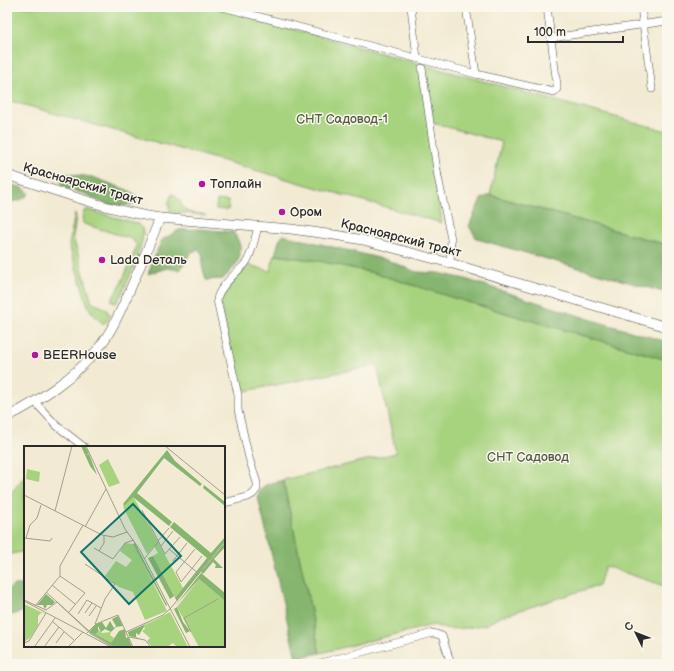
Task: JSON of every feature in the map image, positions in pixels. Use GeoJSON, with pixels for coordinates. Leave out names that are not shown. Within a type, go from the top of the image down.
{"type":"FeatureCollection","features":[{"type":"Feature","properties":{"kind":"main road","name":"Красноярский тракт"},"geometry":{"type":"LineString","coordinates":[[7,175],[120,211],[160,218],[291,229],[341,236],[450,263],[667,327]]}},
{"type":"Feature","properties":{"kind":"main road"},"geometry":{"type":"LineString","coordinates":[[7,417],[34,401],[80,368],[97,351],[111,331],[121,311],[160,218]]}},
{"type":"Feature","properties":{"kind":"street"},"geometry":{"type":"LineString","coordinates":[[223,7],[476,74],[554,92],[557,85],[547,7]]}},
{"type":"Feature","properties":{"kind":"street"},"geometry":{"type":"LineString","coordinates":[[411,7],[417,58]]}},
{"type":"Feature","properties":{"kind":"street"},"geometry":{"type":"LineString","coordinates":[[466,7],[476,74]]}},
{"type":"Feature","properties":{"kind":"street"},"geometry":{"type":"LineString","coordinates":[[641,7],[652,89]]}},
{"type":"Feature","properties":{"kind":"street"},"geometry":{"type":"LineString","coordinates":[[550,38],[643,24],[667,22]]}},
{"type":"Feature","properties":{"kind":"street"},"geometry":{"type":"LineString","coordinates":[[422,68],[438,177],[451,240],[450,263]]}},
{"type":"Feature","properties":{"kind":"street"},"geometry":{"type":"LineString","coordinates":[[225,503],[253,494],[257,489],[257,483],[249,458],[238,410],[238,395],[217,296],[231,277],[246,262],[258,226]]}},
{"type":"Feature","properties":{"kind":"street"},"geometry":{"type":"LineString","coordinates":[[34,401],[57,426],[83,446]]}},
{"type":"Feature","properties":{"kind":"street"},"geometry":{"type":"LineString","coordinates":[[317,664],[433,633],[442,636],[451,664]]}},
{"type":"Feature","properties":{"kind":"green space","name":"СНТ Садовод-1"},"geometry":{"type":"Polygon","coordinates":[[[7,7],[211,7],[667,131],[667,245],[490,195],[502,142],[429,122],[442,223],[7,100],[7,7]]]}},
{"type":"Feature","properties":{"kind":"green space"},"geometry":{"type":"Polygon","coordinates":[[[68,174],[92,177],[130,191],[137,196],[138,202],[124,206],[110,205],[83,193],[62,187],[62,177],[68,174]]]}},
{"type":"Feature","properties":{"kind":"green space"},"geometry":{"type":"Polygon","coordinates":[[[7,185],[22,188],[29,194],[24,198],[13,202],[7,201],[7,185]]]}},
{"type":"Feature","properties":{"kind":"green space"},"geometry":{"type":"Polygon","coordinates":[[[172,194],[177,197],[187,211],[206,215],[171,212],[169,209],[170,205],[168,204],[172,194]]]}},
{"type":"Feature","properties":{"kind":"green space"},"geometry":{"type":"Polygon","coordinates":[[[490,195],[667,245],[667,293],[477,239],[469,226],[481,199],[490,195]]]}},
{"type":"Feature","properties":{"kind":"green space"},"geometry":{"type":"Polygon","coordinates":[[[217,200],[229,201],[228,210],[216,209],[217,200]]]}},
{"type":"Feature","properties":{"kind":"green space"},"geometry":{"type":"Polygon","coordinates":[[[85,210],[136,223],[140,225],[143,232],[133,269],[124,290],[116,303],[112,302],[112,299],[121,284],[137,246],[132,239],[84,224],[82,217],[85,210]]]}},
{"type":"Feature","properties":{"kind":"green space"},"geometry":{"type":"Polygon","coordinates":[[[75,213],[76,217],[73,237],[92,303],[105,308],[110,315],[107,321],[103,324],[92,313],[87,303],[69,245],[75,213]]]}},
{"type":"Feature","properties":{"kind":"green space"},"geometry":{"type":"Polygon","coordinates":[[[199,229],[233,232],[237,239],[240,246],[240,252],[237,263],[223,279],[206,280],[202,265],[203,255],[199,250],[191,252],[180,270],[167,268],[148,274],[162,240],[179,230],[199,229]]]}},
{"type":"Feature","properties":{"kind":"green space"},"geometry":{"type":"Polygon","coordinates":[[[283,235],[387,260],[416,272],[438,273],[465,279],[592,320],[667,342],[667,360],[374,273],[319,261],[275,255],[279,241],[283,235]]]}},
{"type":"Feature","properties":{"kind":"green space","name":"СНТ Садовод"},"geometry":{"type":"Polygon","coordinates":[[[275,255],[319,261],[374,273],[667,360],[667,587],[605,566],[599,585],[502,616],[485,625],[449,629],[433,625],[320,653],[283,480],[396,453],[377,365],[240,392],[219,298],[236,275],[249,265],[270,271],[275,255]]]}},
{"type":"Feature","properties":{"kind":"green space"},"geometry":{"type":"Polygon","coordinates":[[[24,477],[24,551],[7,555],[7,498],[24,477]]]}},
{"type":"Feature","properties":{"kind":"green space"},"geometry":{"type":"Polygon","coordinates":[[[283,480],[320,653],[296,658],[258,497],[264,486],[283,480]]]}},
{"type":"Feature","properties":{"kind":"green space"},"geometry":{"type":"Polygon","coordinates":[[[14,585],[24,585],[24,611],[7,616],[7,591],[14,585]]]}},
{"type":"Feature","properties":{"kind":"place","name":"Топлайн"},"geometry":{"type":"Point","coordinates":[202,184]}},
{"type":"Feature","properties":{"kind":"place","name":"Ором"},"geometry":{"type":"Point","coordinates":[282,212]}},
{"type":"Feature","properties":{"kind":"place","name":"Lada Dеталь"},"geometry":{"type":"Point","coordinates":[102,260]}},
{"type":"Feature","properties":{"kind":"place","name":"BEERHouse"},"geometry":{"type":"Point","coordinates":[35,355]}}]}
